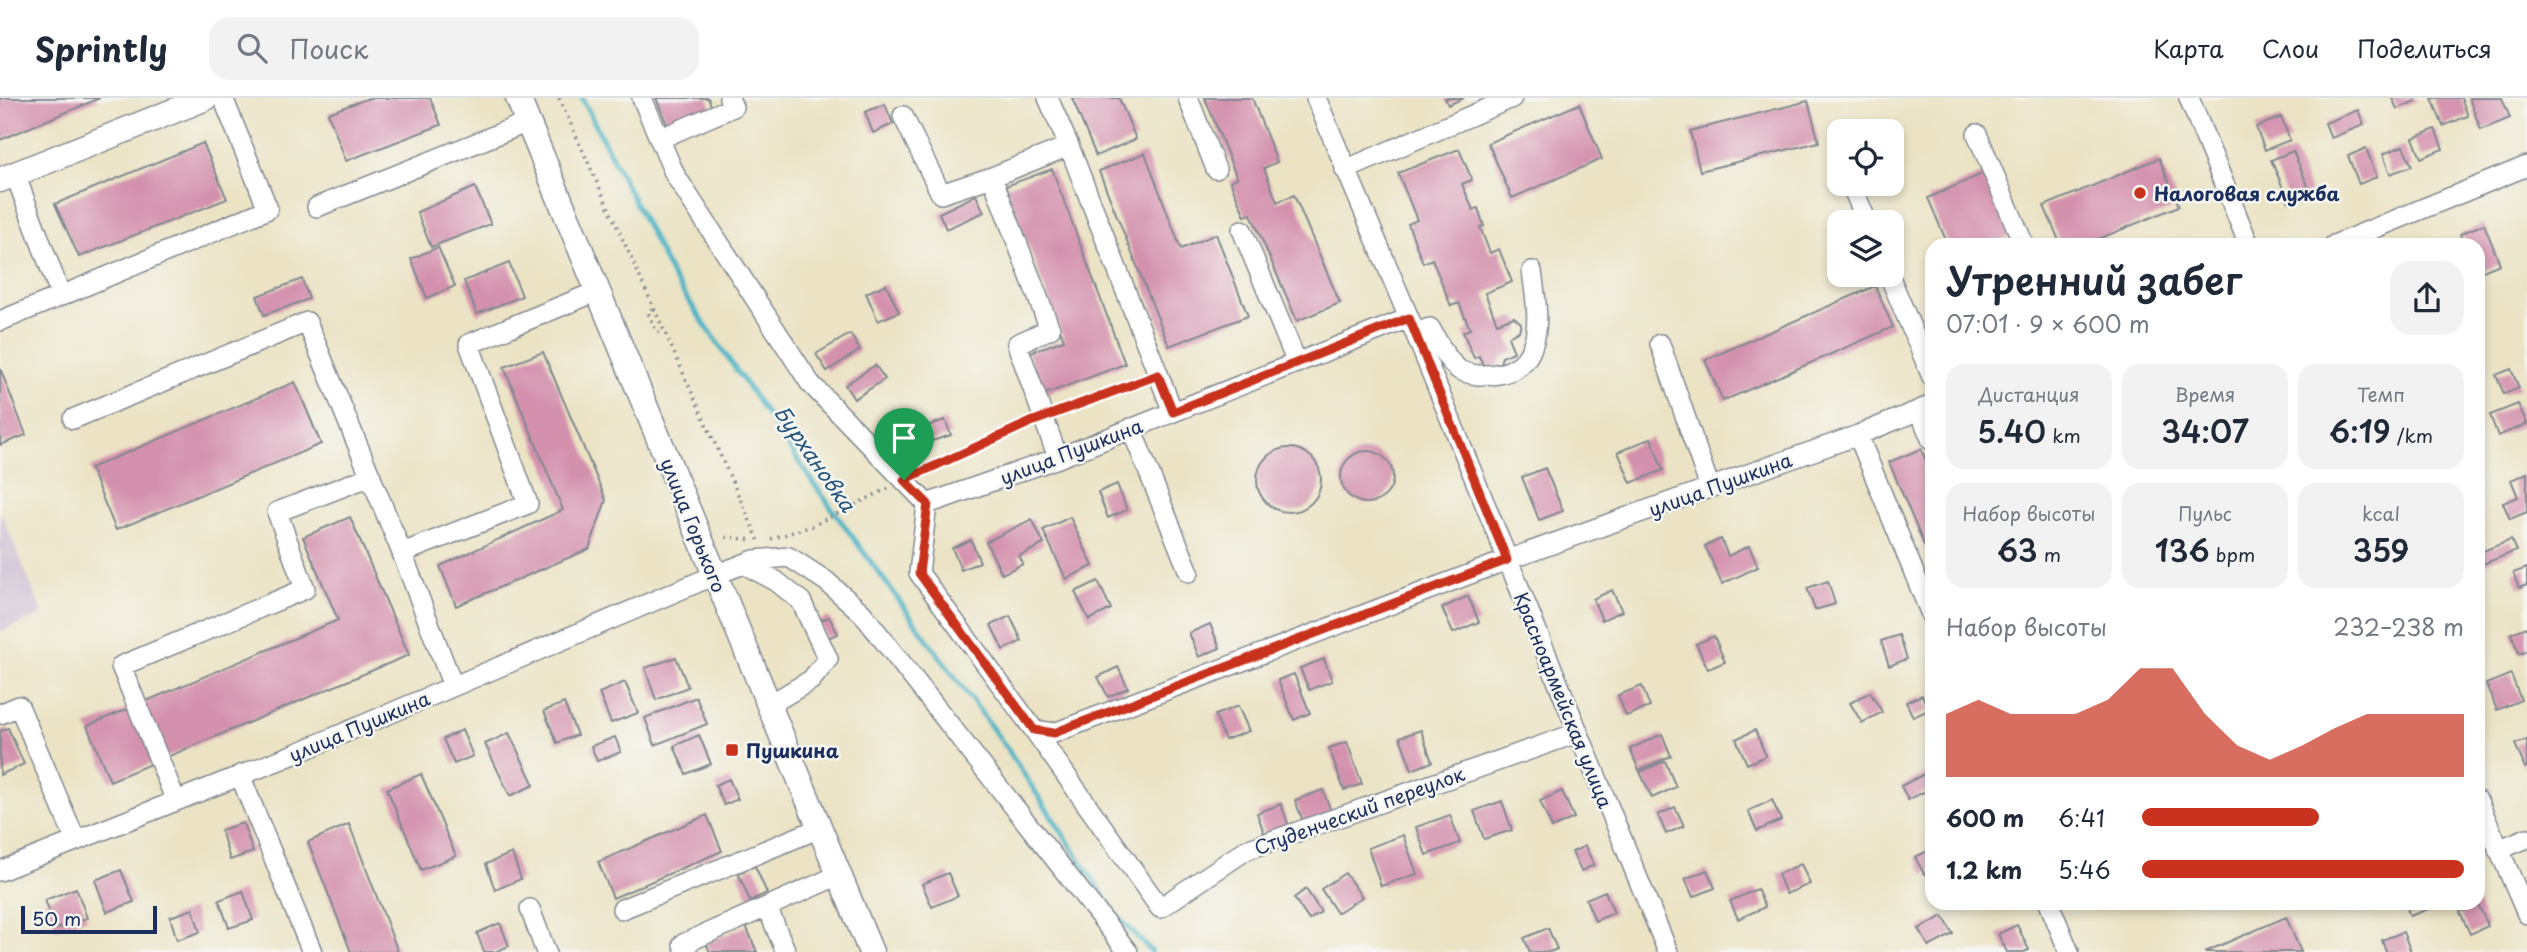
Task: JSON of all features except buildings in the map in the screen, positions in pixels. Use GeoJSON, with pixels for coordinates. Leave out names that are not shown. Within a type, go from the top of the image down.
{"type":"FeatureCollection","features":[{"type":"Feature","properties":{"kind":"main road","name":"улица Горького"},"geometry":{"type":"LineString","coordinates":[[518,98],[871,952]]}},
{"type":"Feature","properties":{"kind":"main road"},"geometry":{"type":"LineString","coordinates":[[7,177],[197,100]]}},
{"type":"Feature","properties":{"kind":"street"},"geometry":{"type":"LineString","coordinates":[[0,321],[268,209],[223,98]]}},
{"type":"Feature","properties":{"kind":"street"},"geometry":{"type":"LineString","coordinates":[[642,98],[675,175],[810,383],[928,504],[919,573],[1034,730]]}},
{"type":"Feature","properties":{"kind":"street"},"geometry":{"type":"LineString","coordinates":[[659,139],[733,107],[729,98]]}},
{"type":"Feature","properties":{"kind":"street"},"geometry":{"type":"LineString","coordinates":[[1048,98],[1173,412]]}},
{"type":"Feature","properties":{"kind":"street"},"geometry":{"type":"LineString","coordinates":[[1188,98],[1216,169]]}},
{"type":"Feature","properties":{"kind":"street","name":"Красноармейская улица"},"geometry":{"type":"LineString","coordinates":[[1316,98],[1668,952]]}},
{"type":"Feature","properties":{"kind":"street"},"geometry":{"type":"LineString","coordinates":[[1345,170],[1512,98]]}},
{"type":"Feature","properties":{"kind":"street"},"geometry":{"type":"LineString","coordinates":[[2189,98],[2246,238]]}},
{"type":"Feature","properties":{"kind":"street"},"geometry":{"type":"LineString","coordinates":[[903,116],[941,194],[1069,146]]}},
{"type":"Feature","properties":{"kind":"street"},"geometry":{"type":"LineString","coordinates":[[317,207],[528,122]]}},
{"type":"Feature","properties":{"kind":"street"},"geometry":{"type":"LineString","coordinates":[[1978,134],[2021,238]]}},
{"type":"Feature","properties":{"kind":"street"},"geometry":{"type":"LineString","coordinates":[[2351,238],[2527,166]]}},
{"type":"Feature","properties":{"kind":"street"},"geometry":{"type":"LineString","coordinates":[[7,177],[61,296]]}},
{"type":"Feature","properties":{"kind":"street"},"geometry":{"type":"LineString","coordinates":[[992,177],[1050,329],[1017,344],[1058,458]]}},
{"type":"Feature","properties":{"kind":"street"},"geometry":{"type":"LineString","coordinates":[[1242,230],[1297,363]]}},
{"type":"Feature","properties":{"kind":"street"},"geometry":{"type":"LineString","coordinates":[[1412,326],[1430,328],[1449,359],[1461,371],[1497,376],[1511,371],[1527,358],[1535,338],[1532,271]]}},
{"type":"Feature","properties":{"kind":"street"},"geometry":{"type":"LineString","coordinates":[[1894,287],[1925,360]]}},
{"type":"Feature","properties":{"kind":"street"},"geometry":{"type":"LineString","coordinates":[[402,553],[528,504],[469,344],[597,291]]}},
{"type":"Feature","properties":{"kind":"street"},"geometry":{"type":"LineString","coordinates":[[73,419],[307,323],[371,475],[453,686]]}},
{"type":"Feature","properties":{"kind":"street","name":"улица Пушкина"},"geometry":{"type":"LineString","coordinates":[[928,504],[1058,458],[1297,363],[1412,326]]}},
{"type":"Feature","properties":{"kind":"street"},"geometry":{"type":"LineString","coordinates":[[1660,344],[1710,488]]}},
{"type":"Feature","properties":{"kind":"street","name":"улица Пушкина"},"geometry":{"type":"LineString","coordinates":[[1034,730],[1054,733],[1507,560],[1925,408]]}},
{"type":"Feature","properties":{"kind":"street"},"geometry":{"type":"LineString","coordinates":[[1131,428],[1189,572]]}},
{"type":"Feature","properties":{"kind":"street"},"geometry":{"type":"LineString","coordinates":[[1857,435],[1925,600]]}},
{"type":"Feature","properties":{"kind":"street"},"geometry":{"type":"LineString","coordinates":[[176,801],[121,666],[305,589],[277,512],[371,475]]}},
{"type":"Feature","properties":{"kind":"street","name":"улица Пушкина"},"geometry":{"type":"LineString","coordinates":[[0,871],[240,775],[754,559],[789,557],[826,581],[862,613],[1128,952]]}},
{"type":"Feature","properties":{"kind":"street"},"geometry":{"type":"LineString","coordinates":[[744,564],[776,581],[802,601],[828,659],[811,680],[769,705]]}},
{"type":"Feature","properties":{"kind":"street"},"geometry":{"type":"LineString","coordinates":[[0,714],[19,706],[76,841]]}},
{"type":"Feature","properties":{"kind":"street","name":"Студенческий переулок"},"geometry":{"type":"LineString","coordinates":[[1034,730],[1160,908],[1246,850],[1577,733]]}},
{"type":"Feature","properties":{"kind":"street"},"geometry":{"type":"LineString","coordinates":[[240,775],[312,952]]}},
{"type":"Feature","properties":{"kind":"street"},"geometry":{"type":"LineString","coordinates":[[2485,819],[2527,914]]}},
{"type":"Feature","properties":{"kind":"street"},"geometry":{"type":"LineString","coordinates":[[622,909],[820,828]]}},
{"type":"Feature","properties":{"kind":"street"},"geometry":{"type":"LineString","coordinates":[[2498,850],[2527,838]]}},
{"type":"Feature","properties":{"kind":"street"},"geometry":{"type":"LineString","coordinates":[[687,952],[683,944],[839,875]]}},
{"type":"Feature","properties":{"kind":"street"},"geometry":{"type":"LineString","coordinates":[[767,907],[786,952]]}},
{"type":"Feature","properties":{"kind":"street"},"geometry":{"type":"LineString","coordinates":[[530,909],[547,952]]}},
{"type":"Feature","properties":{"kind":"street"},"geometry":{"type":"LineString","coordinates":[[2052,910],[2069,952]]}},
{"type":"Feature","properties":{"kind":"path"},"geometry":{"type":"LineString","coordinates":[[559,98],[759,541]]}},
{"type":"Feature","properties":{"kind":"path"},"geometry":{"type":"LineString","coordinates":[[726,537],[759,541],[812,526],[904,480],[1043,418],[1158,375]]}},
{"type":"Feature","properties":{"kind":"shaded area"},"geometry":{"type":"Polygon","coordinates":[[[0,510],[43,614],[0,632],[0,510]]]}},
{"type":"Feature","properties":{"kind":"waterway","name":"Бурхановка"},"geometry":{"type":"LineString","coordinates":[[582,98],[673,278],[817,488],[1008,750],[1117,916],[1152,952]]}},
{"type":"Feature","properties":{"kind":"place","name":"Налоговая служба"},"geometry":{"type":"Point","coordinates":[2140,193]}},
{"type":"Feature","properties":{"kind":"place","name":"Пушкина"},"geometry":{"type":"Point","coordinates":[732,750]}},
{"type":"Feature","properties":{"kind":"route"},"geometry":{"type":"LineString","coordinates":[[1409,318],[1507,560],[1054,733],[1034,730],[919,573],[928,504],[904,480],[1031,422],[1158,375],[1173,412],[1409,318]]}}]}
